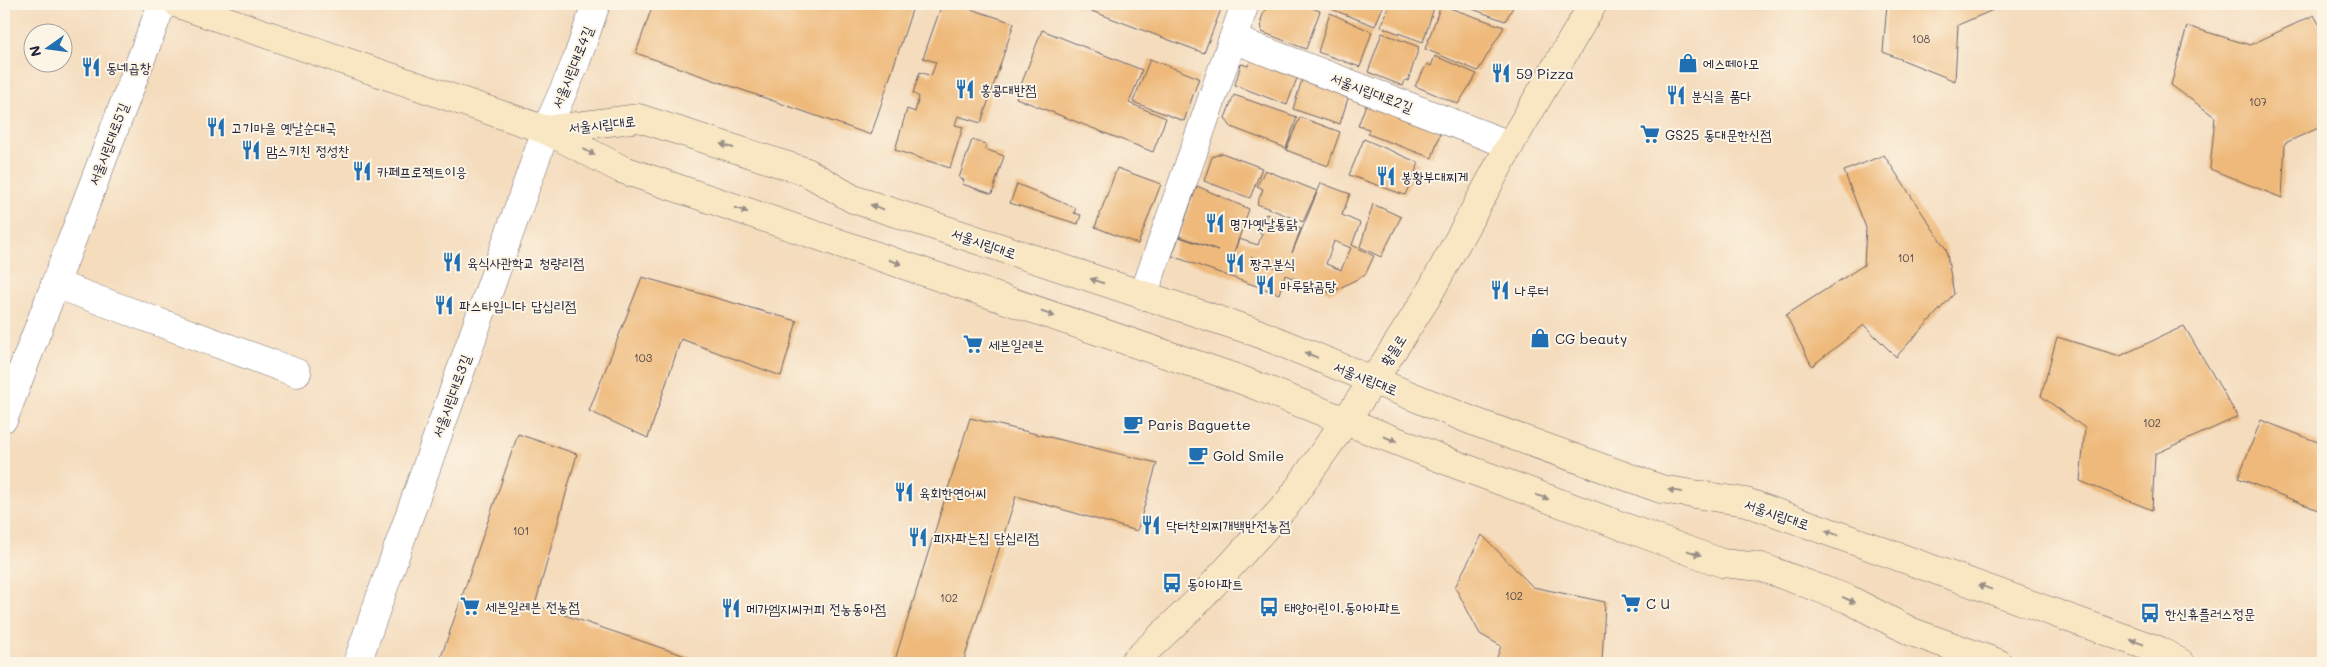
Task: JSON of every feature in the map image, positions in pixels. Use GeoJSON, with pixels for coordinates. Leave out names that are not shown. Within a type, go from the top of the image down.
{"type":"FeatureCollection","features":[{"type":"Feature","properties":{"kind":"main road","name":"서울시립대로"},"geometry":{"type":"LineString","coordinates":[[178,4],[546,130],[621,169],[1239,379],[1460,466],[1722,563],[1761,567],[1840,596],[1912,632],[1998,663]]}},
{"type":"Feature","properties":{"kind":"main road","name":"황물로"},"geometry":{"type":"LineString","coordinates":[[1138,661],[1199,600],[1288,503],[1373,381],[1426,299],[1510,145],[1593,4]]}},
{"type":"Feature","properties":{"kind":"main road","name":"서울시립대로"},"geometry":{"type":"LineString","coordinates":[[546,130],[639,118],[807,172],[853,199],[1254,332],[1476,422],[1661,489],[1746,502],[2158,650],[2181,663]]}},
{"type":"Feature","properties":{"kind":"street","name":"서울시립대로5길"},"geometry":{"type":"LineString","coordinates":[[4,418],[162,4]]}},
{"type":"Feature","properties":{"kind":"street","name":"서울시립대로4길"},"geometry":{"type":"LineString","coordinates":[[546,130],[576,62],[596,4]]}},
{"type":"Feature","properties":{"kind":"street"},"geometry":{"type":"LineString","coordinates":[[1143,296],[1245,4]]}},
{"type":"Feature","properties":{"kind":"street","name":"서울시립대로2길"},"geometry":{"type":"LineString","coordinates":[[1232,39],[1510,145]]}},
{"type":"Feature","properties":{"kind":"street","name":"서울시립대로3길"},"geometry":{"type":"LineString","coordinates":[[356,663],[546,130]]}},
{"type":"Feature","properties":{"kind":"street"},"geometry":{"type":"LineString","coordinates":[[55,284],[297,373]]}},
{"type":"Feature","properties":{"kind":"building"},"geometry":{"type":"Polygon","coordinates":[[[653,4],[914,4],[871,135],[636,53],[653,4]]]}},
{"type":"Feature","properties":{"kind":"building"},"geometry":{"type":"Polygon","coordinates":[[[942,4],[955,4],[1014,23],[981,123],[958,116],[955,125],[963,127],[950,168],[895,150],[907,109],[915,112],[919,97],[913,93],[920,72],[931,76],[936,62],[923,58],[942,4]]]}},
{"type":"Feature","properties":{"kind":"building"},"geometry":{"type":"Polygon","coordinates":[[[1073,4],[1223,4],[1204,53],[1073,4]]]}},
{"type":"Feature","properties":{"kind":"building"},"geometry":{"type":"Polygon","coordinates":[[[1267,4],[1300,4],[1320,11],[1306,49],[1262,32],[1261,20],[1267,4]]]}},
{"type":"Feature","properties":{"kind":"building"},"geometry":{"type":"Polygon","coordinates":[[[1333,4],[1384,4],[1375,26],[1331,9],[1333,4]]]}},
{"type":"Feature","properties":{"kind":"building"},"geometry":{"type":"Polygon","coordinates":[[[1390,4],[1421,4],[1434,8],[1423,42],[1381,27],[1390,4]]]}},
{"type":"Feature","properties":{"kind":"building"},"geometry":{"type":"Polygon","coordinates":[[[1459,4],[1515,4],[1505,21],[1459,4]]]}},
{"type":"Feature","properties":{"kind":"building"},"geometry":{"type":"Polygon","coordinates":[[[1887,4],[2007,4],[1958,25],[1955,81],[1883,52],[1887,4]]]}},
{"type":"Feature","properties":{"kind":"building"},"geometry":{"type":"Polygon","coordinates":[[[1441,5],[1504,27],[1478,71],[1425,49],[1441,5]]]}},
{"type":"Feature","properties":{"kind":"building"},"geometry":{"type":"Polygon","coordinates":[[[1330,13],[1372,32],[1360,67],[1318,52],[1330,13]]]}},
{"type":"Feature","properties":{"kind":"building"},"geometry":{"type":"Polygon","coordinates":[[[2314,15],[2323,31],[2323,126],[2285,143],[2282,198],[2210,169],[2215,117],[2171,85],[2187,26],[2250,45],[2314,15]]]}},
{"type":"Feature","properties":{"kind":"building"},"geometry":{"type":"Polygon","coordinates":[[[1042,30],[1142,70],[1129,103],[1166,118],[1153,152],[1016,98],[1042,30]]]}},
{"type":"Feature","properties":{"kind":"building"},"geometry":{"type":"Polygon","coordinates":[[[1382,33],[1419,47],[1408,81],[1405,80],[1403,86],[1368,72],[1382,33]]]}},
{"type":"Feature","properties":{"kind":"building"},"geometry":{"type":"Polygon","coordinates":[[[1435,56],[1477,74],[1458,104],[1415,86],[1427,64],[1431,66],[1435,56]]]}},
{"type":"Feature","properties":{"kind":"building"},"geometry":{"type":"Polygon","coordinates":[[[1252,57],[1299,73],[1287,105],[1235,85],[1241,64],[1248,66],[1252,57]]]}},
{"type":"Feature","properties":{"kind":"building"},"geometry":{"type":"Polygon","coordinates":[[[1150,59],[1199,78],[1184,121],[1133,102],[1150,59]]]}},
{"type":"Feature","properties":{"kind":"building"},"geometry":{"type":"Polygon","coordinates":[[[1303,76],[1349,95],[1340,124],[1293,109],[1303,76]]]}},
{"type":"Feature","properties":{"kind":"building"},"geometry":{"type":"Polygon","coordinates":[[[1234,95],[1297,117],[1286,148],[1231,127],[1225,118],[1234,95]]]}},
{"type":"Feature","properties":{"kind":"building"},"geometry":{"type":"Polygon","coordinates":[[[1368,99],[1443,125],[1432,158],[1368,134],[1369,129],[1358,126],[1368,99]]]}},
{"type":"Feature","properties":{"kind":"building"},"geometry":{"type":"Polygon","coordinates":[[[1300,117],[1340,132],[1328,166],[1286,150],[1300,117]]]}},
{"type":"Feature","properties":{"kind":"building"},"geometry":{"type":"Polygon","coordinates":[[[1364,139],[1419,163],[1405,195],[1349,175],[1364,139]]]}},
{"type":"Feature","properties":{"kind":"building"},"geometry":{"type":"Polygon","coordinates":[[[972,140],[986,144],[985,149],[1004,156],[992,194],[962,184],[964,180],[959,178],[972,140]]]}},
{"type":"Feature","properties":{"kind":"building"},"geometry":{"type":"Polygon","coordinates":[[[1222,153],[1262,168],[1250,198],[1204,181],[1212,157],[1222,153]]]}},
{"type":"Feature","properties":{"kind":"building"},"geometry":{"type":"Polygon","coordinates":[[[1884,155],[1946,249],[1954,294],[1896,357],[1864,325],[1812,366],[1786,315],[1864,265],[1866,228],[1844,171],[1884,155]]]}},
{"type":"Feature","properties":{"kind":"building"},"geometry":{"type":"Polygon","coordinates":[[[1117,168],[1161,184],[1138,244],[1095,227],[1117,168]]]}},
{"type":"Feature","properties":{"kind":"building"},"geometry":{"type":"Polygon","coordinates":[[[1265,170],[1317,191],[1303,222],[1257,204],[1263,189],[1257,186],[1265,170]]]}},
{"type":"Feature","properties":{"kind":"building"},"geometry":{"type":"Polygon","coordinates":[[[1321,183],[1350,194],[1342,215],[1360,223],[1352,245],[1374,256],[1365,275],[1330,293],[1285,275],[1279,294],[1172,256],[1179,237],[1218,250],[1179,236],[1197,186],[1249,209],[1233,255],[1239,239],[1258,245],[1262,233],[1259,231],[1266,214],[1301,228],[1292,253],[1321,183]],[[1334,241],[1326,264],[1341,270],[1351,248],[1334,241]],[[1251,257],[1284,271],[1285,270],[1251,257]]]}},
{"type":"Feature","properties":{"kind":"building"},"geometry":{"type":"Polygon","coordinates":[[[1017,184],[1076,208],[1074,213],[1081,215],[1078,224],[1010,203],[1017,184]]]}},
{"type":"Feature","properties":{"kind":"building"},"geometry":{"type":"Polygon","coordinates":[[[1373,204],[1401,217],[1381,257],[1360,247],[1373,204]]]}},
{"type":"Feature","properties":{"kind":"building"},"geometry":{"type":"Polygon","coordinates":[[[642,277],[797,321],[781,376],[681,339],[648,438],[589,411],[642,277]]]}},
{"type":"Feature","properties":{"kind":"building"},"geometry":{"type":"Polygon","coordinates":[[[2184,326],[2238,417],[2155,454],[2152,510],[2080,481],[2085,428],[2041,396],[2057,337],[2120,356],[2184,326]]]}},
{"type":"Feature","properties":{"kind":"building"},"geometry":{"type":"Polygon","coordinates":[[[970,418],[1157,463],[1137,531],[1016,496],[963,663],[894,663],[970,418]]]}},
{"type":"Feature","properties":{"kind":"building"},"geometry":{"type":"Polygon","coordinates":[[[2261,420],[2323,444],[2323,512],[2238,478],[2261,420]]]}},
{"type":"Feature","properties":{"kind":"building"},"geometry":{"type":"Polygon","coordinates":[[[518,434],[577,454],[535,605],[706,663],[439,663],[518,434]]]}},
{"type":"Feature","properties":{"kind":"building"},"geometry":{"type":"Polygon","coordinates":[[[1482,535],[1533,587],[1605,602],[1602,663],[1495,663],[1501,646],[1480,634],[1455,587],[1482,535]]]}},
{"type":"Feature","properties":{"kind":"place","name":"에스떼아모"},"geometry":{"type":"Point","coordinates":[1688,63]}},
{"type":"Feature","properties":{"kind":"place","name":"동네곱창"},"geometry":{"type":"Point","coordinates":[91,67]}},
{"type":"Feature","properties":{"kind":"place","name":"59 Pizza"},"geometry":{"type":"Point","coordinates":[1501,73]}},
{"type":"Feature","properties":{"kind":"place","name":"홍콩대반점"},"geometry":{"type":"Point","coordinates":[965,89]}},
{"type":"Feature","properties":{"kind":"place","name":"분식을 품다"},"geometry":{"type":"Point","coordinates":[1676,95]}},
{"type":"Feature","properties":{"kind":"place","name":"고기마을 옛날순대국"},"geometry":{"type":"Point","coordinates":[216,127]}},
{"type":"Feature","properties":{"kind":"place","name":"GS25 동대문한신점"},"geometry":{"type":"Point","coordinates":[1650,134]}},
{"type":"Feature","properties":{"kind":"place","name":"맘스키친 정성찬"},"geometry":{"type":"Point","coordinates":[251,150]}},
{"type":"Feature","properties":{"kind":"place","name":"카페프로젝트이응"},"geometry":{"type":"Point","coordinates":[362,171]}},
{"type":"Feature","properties":{"kind":"place","name":"봉황부대찌게"},"geometry":{"type":"Point","coordinates":[1386,176]}},
{"type":"Feature","properties":{"kind":"place","name":"명가옛날통닭"},"geometry":{"type":"Point","coordinates":[1215,223]}},
{"type":"Feature","properties":{"kind":"place","name":"육식사관학교 청량리점"},"geometry":{"type":"Point","coordinates":[452,262]}},
{"type":"Feature","properties":{"kind":"place","name":"짱구분식"},"geometry":{"type":"Point","coordinates":[1235,263]}},
{"type":"Feature","properties":{"kind":"place","name":"마루닭곰탕"},"geometry":{"type":"Point","coordinates":[1265,285]}},
{"type":"Feature","properties":{"kind":"place","name":"나루터"},"geometry":{"type":"Point","coordinates":[1500,290]}},
{"type":"Feature","properties":{"kind":"place","name":"파스타입니다 답십리점"},"geometry":{"type":"Point","coordinates":[444,305]}},
{"type":"Feature","properties":{"kind":"place","name":"CG beauty"},"geometry":{"type":"Point","coordinates":[1540,338]}},
{"type":"Feature","properties":{"kind":"place","name":"세븐일레븐"},"geometry":{"type":"Point","coordinates":[973,344]}},
{"type":"Feature","properties":{"kind":"place","name":"Paris Baguette"},"geometry":{"type":"Point","coordinates":[1133,424]}},
{"type":"Feature","properties":{"kind":"place","name":"Gold Smile"},"geometry":{"type":"Point","coordinates":[1198,455]}},
{"type":"Feature","properties":{"kind":"place","name":"육회한연어씨"},"geometry":{"type":"Point","coordinates":[904,492]}},
{"type":"Feature","properties":{"kind":"place","name":"닥터찬의찌개백반전농점"},"geometry":{"type":"Point","coordinates":[1151,525]}},
{"type":"Feature","properties":{"kind":"place","name":"피자파는집 답십리점"},"geometry":{"type":"Point","coordinates":[918,537]}},
{"type":"Feature","properties":{"kind":"place","name":"동아아파트"},"geometry":{"type":"Point","coordinates":[1172,583]}},
{"type":"Feature","properties":{"kind":"place","name":"C U"},"geometry":{"type":"Point","coordinates":[1631,603]}},
{"type":"Feature","properties":{"kind":"place","name":"세븐일레븐 전농점"},"geometry":{"type":"Point","coordinates":[470,606]}},
{"type":"Feature","properties":{"kind":"place","name":"태양어린이.동아아파트"},"geometry":{"type":"Point","coordinates":[1269,607]}},
{"type":"Feature","properties":{"kind":"place","name":"메가엠지씨커피 전농동아점"},"geometry":{"type":"Point","coordinates":[731,608]}},
{"type":"Feature","properties":{"kind":"place","name":"한신휴플러스정문"},"geometry":{"type":"Point","coordinates":[2150,613]}}]}
